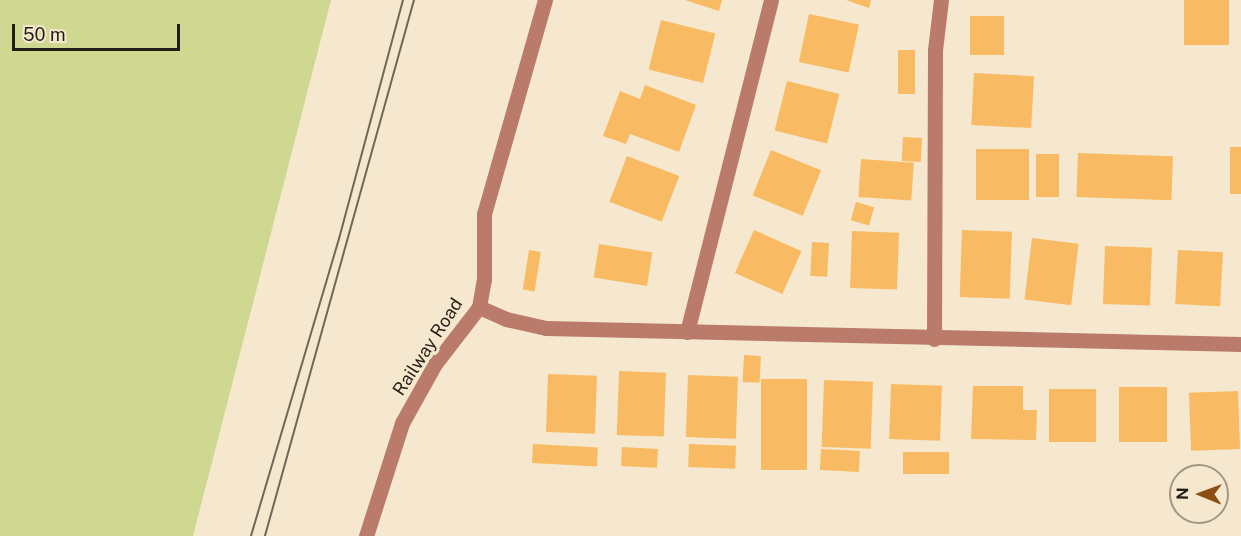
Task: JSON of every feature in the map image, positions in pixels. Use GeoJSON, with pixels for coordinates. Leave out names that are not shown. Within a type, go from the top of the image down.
{"type":"FeatureCollection","features":[{"type":"Feature","properties":{"kind":"street","name":"Railway Road"},"geometry":{"type":"LineString","coordinates":[[366,536],[402,423],[435,364],[479,307],[484,280],[484,214],[545,0]]}},
{"type":"Feature","properties":{"kind":"street"},"geometry":{"type":"LineString","coordinates":[[687,332],[771,0]]}},
{"type":"Feature","properties":{"kind":"street"},"geometry":{"type":"LineString","coordinates":[[934,339],[935,50],[941,0]]}},
{"type":"Feature","properties":{"kind":"street"},"geometry":{"type":"LineString","coordinates":[[479,307],[506,319],[546,328],[934,339],[1241,344]]}},
{"type":"Feature","properties":{"kind":"green space"},"geometry":{"type":"Polygon","coordinates":[[[0,0],[331,0],[193,536],[0,536],[0,0]]]}},
{"type":"Feature","properties":{"kind":"building"},"geometry":{"type":"Polygon","coordinates":[[[685,0],[722,0],[719,11],[685,0]]]}},
{"type":"Feature","properties":{"kind":"building"},"geometry":{"type":"Polygon","coordinates":[[[846,0],[871,0],[869,8],[846,0]]]}},
{"type":"Feature","properties":{"kind":"building"},"geometry":{"type":"Polygon","coordinates":[[[1184,0],[1229,0],[1229,45],[1184,45],[1184,0]]]}},
{"type":"Feature","properties":{"kind":"building"},"geometry":{"type":"Polygon","coordinates":[[[809,14],[859,25],[849,73],[799,62],[809,14]]]}},
{"type":"Feature","properties":{"kind":"building"},"geometry":{"type":"Polygon","coordinates":[[[970,16],[1004,16],[1004,55],[970,55],[970,16]]]}},
{"type":"Feature","properties":{"kind":"building"},"geometry":{"type":"Polygon","coordinates":[[[661,20],[715,34],[703,83],[649,69],[661,20]]]}},
{"type":"Feature","properties":{"kind":"building"},"geometry":{"type":"Polygon","coordinates":[[[898,50],[915,50],[915,94],[898,94],[898,50]]]}},
{"type":"Feature","properties":{"kind":"building"},"geometry":{"type":"Polygon","coordinates":[[[974,73],[1034,76],[1031,128],[971,125],[974,73]]]}},
{"type":"Feature","properties":{"kind":"building"},"geometry":{"type":"Polygon","coordinates":[[[787,81],[839,94],[827,144],[775,130],[787,81]]]}},
{"type":"Feature","properties":{"kind":"building"},"geometry":{"type":"Polygon","coordinates":[[[645,85],[696,105],[679,152],[630,134],[626,144],[603,136],[620,91],[640,99],[645,85]]]}},
{"type":"Feature","properties":{"kind":"building"},"geometry":{"type":"Polygon","coordinates":[[[903,137],[922,138],[921,162],[902,161],[903,137]]]}},
{"type":"Feature","properties":{"kind":"building"},"geometry":{"type":"Polygon","coordinates":[[[1230,147],[1241,147],[1241,194],[1230,194],[1230,147]]]}},
{"type":"Feature","properties":{"kind":"building"},"geometry":{"type":"Polygon","coordinates":[[[976,149],[1029,149],[1029,200],[976,200],[976,149]]]}},
{"type":"Feature","properties":{"kind":"building"},"geometry":{"type":"Polygon","coordinates":[[[771,150],[821,170],[803,216],[753,195],[771,150]]]}},
{"type":"Feature","properties":{"kind":"building"},"geometry":{"type":"Polygon","coordinates":[[[1078,153],[1173,156],[1171,200],[1076,197],[1078,153]]]}},
{"type":"Feature","properties":{"kind":"building"},"geometry":{"type":"Polygon","coordinates":[[[1036,154],[1059,154],[1059,197],[1036,197],[1036,154]]]}},
{"type":"Feature","properties":{"kind":"building"},"geometry":{"type":"Polygon","coordinates":[[[627,156],[679,176],[662,222],[609,202],[627,156]]]}},
{"type":"Feature","properties":{"kind":"building"},"geometry":{"type":"Polygon","coordinates":[[[861,159],[914,163],[911,201],[858,197],[861,159]]]}},
{"type":"Feature","properties":{"kind":"building"},"geometry":{"type":"Polygon","coordinates":[[[856,202],[874,207],[869,226],[851,220],[856,202]]]}},
{"type":"Feature","properties":{"kind":"building"},"geometry":{"type":"Polygon","coordinates":[[[754,230],[802,251],[782,294],[735,273],[754,230]]]}},
{"type":"Feature","properties":{"kind":"building"},"geometry":{"type":"Polygon","coordinates":[[[962,230],[1012,232],[1010,299],[960,297],[962,230]]]}},
{"type":"Feature","properties":{"kind":"building"},"geometry":{"type":"Polygon","coordinates":[[[852,231],[899,233],[897,290],[850,288],[852,231]]]}},
{"type":"Feature","properties":{"kind":"building"},"geometry":{"type":"Polygon","coordinates":[[[1032,238],[1079,244],[1071,305],[1024,300],[1032,238]]]}},
{"type":"Feature","properties":{"kind":"building"},"geometry":{"type":"Polygon","coordinates":[[[812,242],[829,243],[827,277],[810,276],[812,242]]]}},
{"type":"Feature","properties":{"kind":"building"},"geometry":{"type":"Polygon","coordinates":[[[599,244],[652,252],[647,286],[594,278],[599,244]]]}},
{"type":"Feature","properties":{"kind":"building"},"geometry":{"type":"Polygon","coordinates":[[[1105,246],[1152,248],[1150,306],[1103,304],[1105,246]]]}},
{"type":"Feature","properties":{"kind":"building"},"geometry":{"type":"Polygon","coordinates":[[[529,250],[541,252],[535,291],[523,290],[529,250]]]}},
{"type":"Feature","properties":{"kind":"building"},"geometry":{"type":"Polygon","coordinates":[[[1178,250],[1223,252],[1220,306],[1175,304],[1178,250]]]}},
{"type":"Feature","properties":{"kind":"building"},"geometry":{"type":"Polygon","coordinates":[[[744,355],[761,356],[760,383],[743,382],[744,355]]]}},
{"type":"Feature","properties":{"kind":"building"},"geometry":{"type":"Polygon","coordinates":[[[619,371],[666,373],[664,437],[617,435],[619,371]]]}},
{"type":"Feature","properties":{"kind":"building"},"geometry":{"type":"Polygon","coordinates":[[[548,374],[597,376],[595,434],[546,432],[548,374]]]}},
{"type":"Feature","properties":{"kind":"building"},"geometry":{"type":"Polygon","coordinates":[[[688,375],[738,377],[736,439],[686,437],[688,375]]]}},
{"type":"Feature","properties":{"kind":"building"},"geometry":{"type":"Polygon","coordinates":[[[761,379],[807,379],[807,470],[761,470],[761,379]]]}},
{"type":"Feature","properties":{"kind":"building"},"geometry":{"type":"Polygon","coordinates":[[[824,380],[873,382],[871,449],[822,447],[824,380]]]}},
{"type":"Feature","properties":{"kind":"building"},"geometry":{"type":"Polygon","coordinates":[[[891,384],[942,386],[940,441],[889,439],[891,384]]]}},
{"type":"Feature","properties":{"kind":"building"},"geometry":{"type":"Polygon","coordinates":[[[973,386],[1023,386],[1023,410],[1037,410],[1036,440],[971,439],[973,386]]]}},
{"type":"Feature","properties":{"kind":"building"},"geometry":{"type":"Polygon","coordinates":[[[1119,387],[1167,387],[1167,442],[1119,442],[1119,387]]]}},
{"type":"Feature","properties":{"kind":"building"},"geometry":{"type":"Polygon","coordinates":[[[1049,389],[1096,389],[1096,442],[1049,442],[1049,389]]]}},
{"type":"Feature","properties":{"kind":"building"},"geometry":{"type":"Polygon","coordinates":[[[1238,391],[1240,449],[1191,451],[1189,393],[1238,391]]]}},
{"type":"Feature","properties":{"kind":"building"},"geometry":{"type":"Polygon","coordinates":[[[533,444],[598,447],[597,466],[532,463],[533,444]]]}},
{"type":"Feature","properties":{"kind":"building"},"geometry":{"type":"Polygon","coordinates":[[[689,444],[736,446],[735,469],[688,467],[689,444]]]}},
{"type":"Feature","properties":{"kind":"building"},"geometry":{"type":"Polygon","coordinates":[[[622,447],[658,449],[657,468],[621,466],[622,447]]]}},
{"type":"Feature","properties":{"kind":"building"},"geometry":{"type":"Polygon","coordinates":[[[821,449],[860,451],[859,472],[820,470],[821,449]]]}},
{"type":"Feature","properties":{"kind":"building"},"geometry":{"type":"Polygon","coordinates":[[[903,452],[949,452],[949,474],[903,474],[903,452]]]}},
{"type":"Feature","properties":{"kind":"tram line"},"geometry":{"type":"LineString","coordinates":[[251,536],[339,239],[403,0]]}},
{"type":"Feature","properties":{"kind":"tram line"},"geometry":{"type":"LineString","coordinates":[[265,536],[414,0]]}}]}
